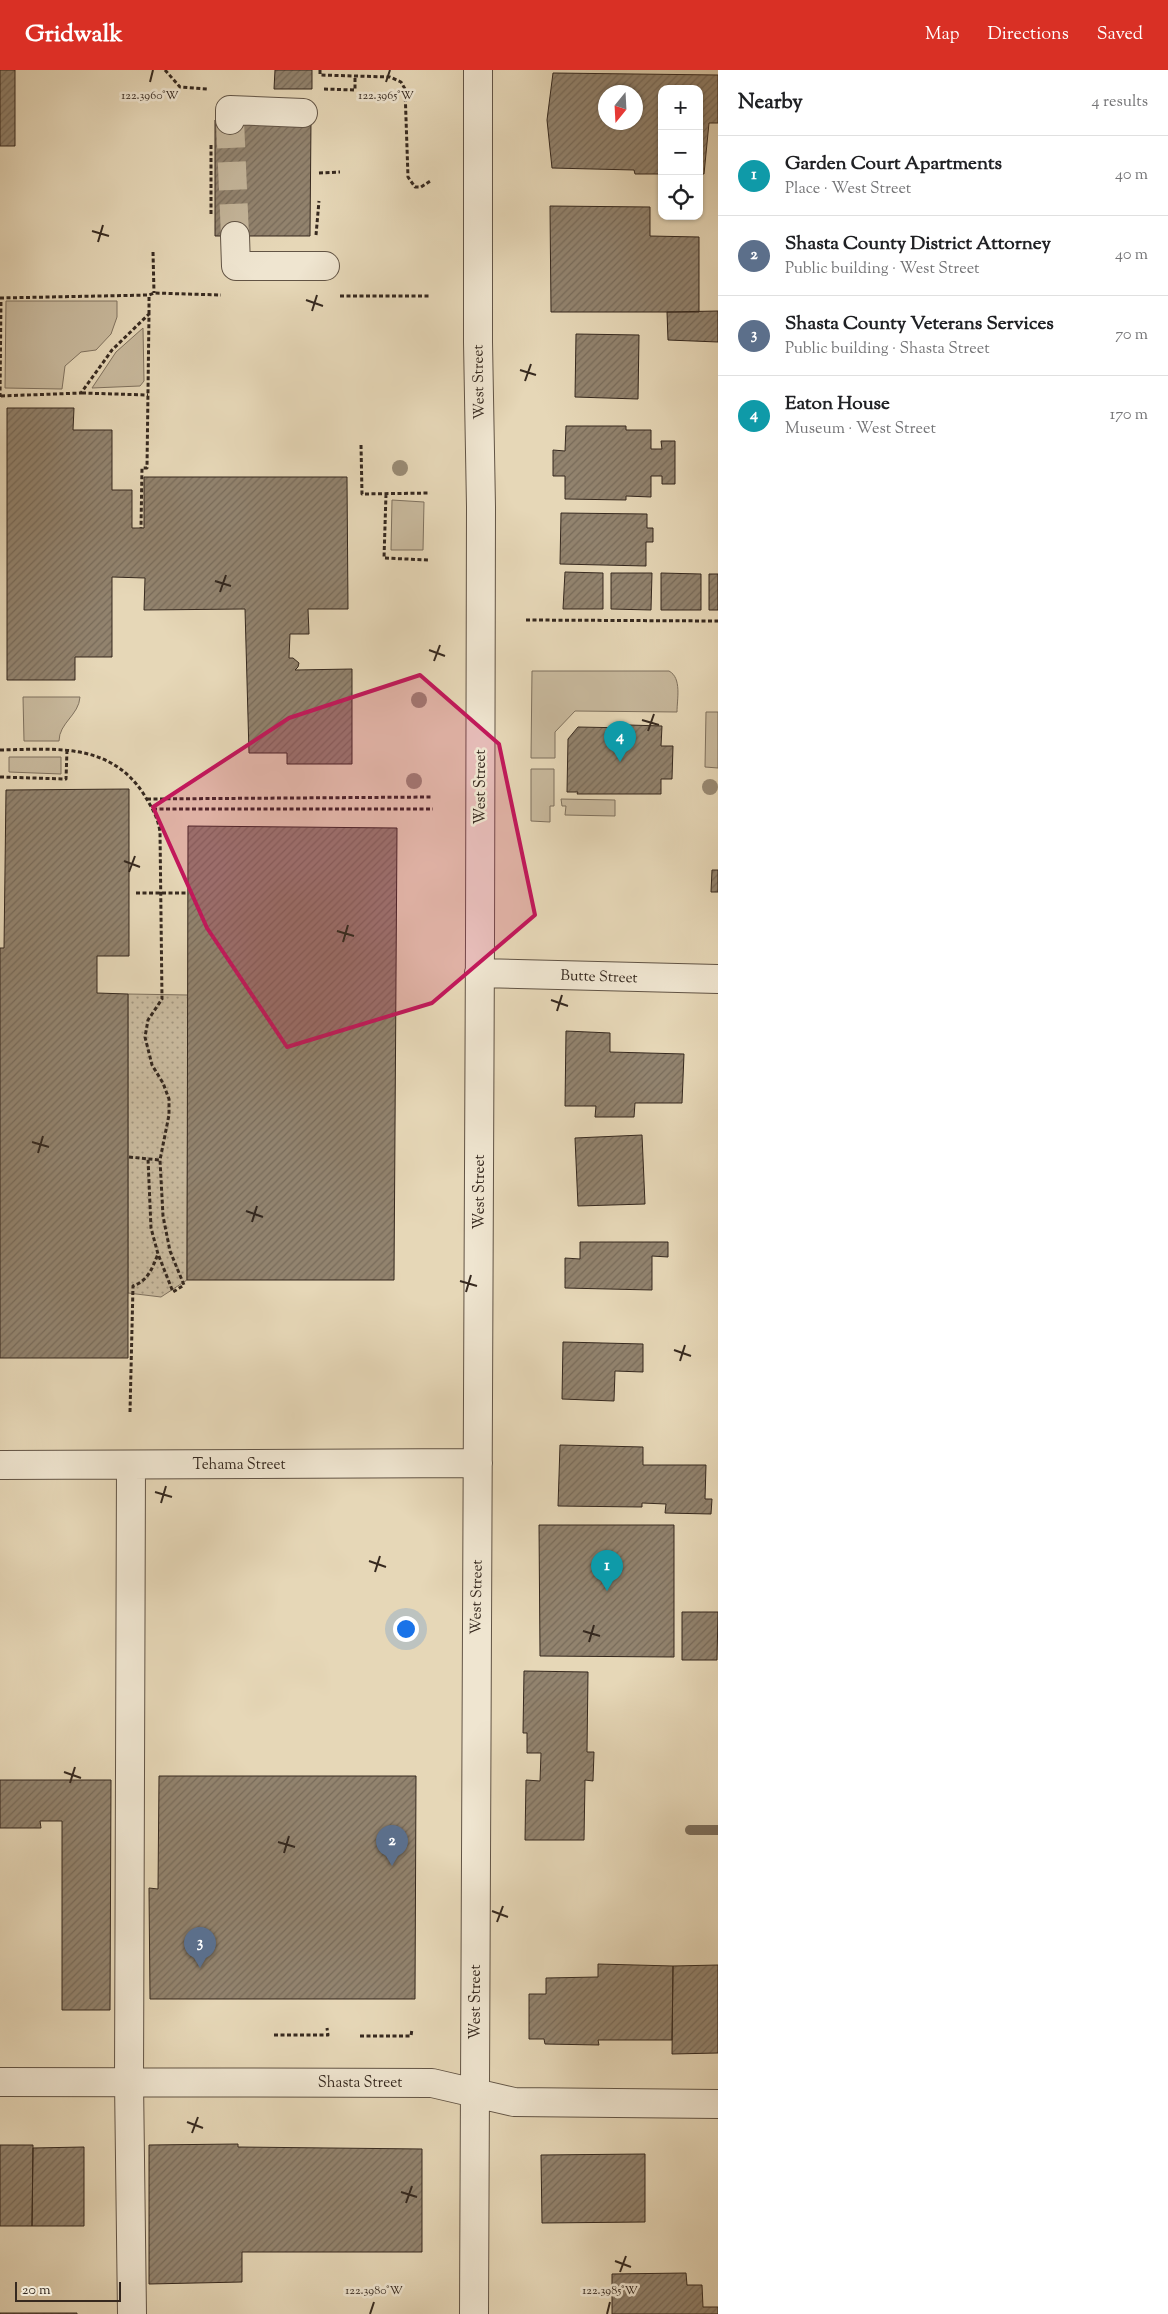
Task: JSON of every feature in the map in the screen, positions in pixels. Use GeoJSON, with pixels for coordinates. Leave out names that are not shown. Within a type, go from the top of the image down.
{"type":"FeatureCollection","features":[{"type":"Feature","properties":{"kind":"street","name":"West Street"},"geometry":{"type":"LineString","coordinates":[[474,2314],[481,507],[478,342],[478,70]]}},
{"type":"Feature","properties":{"kind":"street"},"geometry":{"type":"LineString","coordinates":[[230,120],[230,110],[303,113]]}},
{"type":"Feature","properties":{"kind":"street"},"geometry":{"type":"LineString","coordinates":[[235,236],[236,266],[325,266]]}},
{"type":"Feature","properties":{"kind":"street","name":"Butte Street"},"geometry":{"type":"LineString","coordinates":[[480,973],[718,979]]}},
{"type":"Feature","properties":{"kind":"street","name":"Tehama Street"},"geometry":{"type":"LineString","coordinates":[[0,1465],[478,1463]]}},
{"type":"Feature","properties":{"kind":"street"},"geometry":{"type":"LineString","coordinates":[[131,1465],[129,2081],[132,2314]]}},
{"type":"Feature","properties":{"kind":"street","name":"Shasta Street"},"geometry":{"type":"LineString","coordinates":[[0,2082],[432,2083],[514,2102],[718,2104]]}},
{"type":"Feature","properties":{"kind":"path"},"geometry":{"type":"LineString","coordinates":[[164,70],[180,87],[212,89]]}},
{"type":"Feature","properties":{"kind":"path"},"geometry":{"type":"LineString","coordinates":[[320,70],[320,82]]}},
{"type":"Feature","properties":{"kind":"path"},"geometry":{"type":"LineString","coordinates":[[320,75],[390,77],[401,82],[405,89],[408,177],[415,187],[421,187],[432,180]]}},
{"type":"Feature","properties":{"kind":"path"},"geometry":{"type":"LineString","coordinates":[[355,76],[355,90]]}},
{"type":"Feature","properties":{"kind":"path"},"geometry":{"type":"LineString","coordinates":[[211,140],[211,224]]}},
{"type":"Feature","properties":{"kind":"path"},"geometry":{"type":"LineString","coordinates":[[320,173],[340,172]]}},
{"type":"Feature","properties":{"kind":"path"},"geometry":{"type":"LineString","coordinates":[[153,252],[154,293]]}},
{"type":"Feature","properties":{"kind":"path"},"geometry":{"type":"LineString","coordinates":[[210,295],[211,286]]}},
{"type":"Feature","properties":{"kind":"path"},"geometry":{"type":"LineString","coordinates":[[148,394],[1,397],[0,298],[149,295],[154,293],[228,295]]}},
{"type":"Feature","properties":{"kind":"path"},"geometry":{"type":"LineString","coordinates":[[141,528],[142,468],[147,468],[149,295]]}},
{"type":"Feature","properties":{"kind":"path"},"geometry":{"type":"LineString","coordinates":[[333,296],[430,296]]}},
{"type":"Feature","properties":{"kind":"path"},"geometry":{"type":"LineString","coordinates":[[82,394],[112,350],[149,314]]}},
{"type":"Feature","properties":{"kind":"path"},"geometry":{"type":"LineString","coordinates":[[361,445],[362,494],[430,493]]}},
{"type":"Feature","properties":{"kind":"path"},"geometry":{"type":"LineString","coordinates":[[386,494],[384,558],[428,560]]}},
{"type":"Feature","properties":{"kind":"path"},"geometry":{"type":"LineString","coordinates":[[526,620],[718,621]]}},
{"type":"Feature","properties":{"kind":"path"},"geometry":{"type":"LineString","coordinates":[[0,750],[67,750],[88,753],[113,763],[130,776],[153,810],[160,832],[162,999],[148,1020],[145,1031],[152,1065],[164,1083],[169,1099],[169,1116],[160,1160],[163,1216],[166,1237],[175,1267],[184,1285],[173,1292],[158,1254],[151,1228],[148,1159]]}},
{"type":"Feature","properties":{"kind":"path"},"geometry":{"type":"LineString","coordinates":[[0,777],[66,779],[67,750]]}},
{"type":"Feature","properties":{"kind":"path"},"geometry":{"type":"LineString","coordinates":[[146,799],[433,797]]}},
{"type":"Feature","properties":{"kind":"path"},"geometry":{"type":"LineString","coordinates":[[153,810],[433,809]]}},
{"type":"Feature","properties":{"kind":"path"},"geometry":{"type":"LineString","coordinates":[[136,893],[186,893]]}},
{"type":"Feature","properties":{"kind":"path"},"geometry":{"type":"LineString","coordinates":[[128,1157],[160,1160]]}},
{"type":"Feature","properties":{"kind":"path"},"geometry":{"type":"LineString","coordinates":[[130,1412],[133,1286],[142,1283],[148,1277],[158,1254]]}},
{"type":"Feature","properties":{"kind":"path"},"geometry":{"type":"LineString","coordinates":[[274,2035],[328,2035],[327,2028]]}},
{"type":"Feature","properties":{"kind":"path"},"geometry":{"type":"LineString","coordinates":[[360,2036],[411,2036],[412,2028]]}},
{"type":"Feature","properties":{"kind":"highlighted area"},"geometry":{"type":"Polygon","coordinates":[[[420,675],[499,744],[535,915],[432,1003],[287,1047],[207,928],[153,807],[289,718],[420,675]]]}},
{"type":"Feature","properties":{"kind":"shaded area"},"geometry":{"type":"Polygon","coordinates":[[[6,301],[117,301],[117,317],[111,334],[96,350],[81,352],[65,366],[62,389],[5,388],[6,301]]]}},
{"type":"Feature","properties":{"kind":"shaded area"},"geometry":{"type":"Polygon","coordinates":[[[143,328],[144,381],[140,386],[92,388],[116,352],[143,328]]]}},
{"type":"Feature","properties":{"kind":"shaded area"},"geometry":{"type":"Polygon","coordinates":[[[392,500],[424,502],[423,550],[391,550],[392,500]]]}},
{"type":"Feature","properties":{"kind":"shaded area"},"geometry":{"type":"Polygon","coordinates":[[[532,671],[669,671],[673,674],[677,684],[677,712],[575,711],[555,732],[555,758],[531,758],[532,671]]]}},
{"type":"Feature","properties":{"kind":"shaded area"},"geometry":{"type":"Polygon","coordinates":[[[23,697],[80,697],[76,709],[62,729],[59,741],[24,741],[23,697]]]}},
{"type":"Feature","properties":{"kind":"shaded area"},"geometry":{"type":"Polygon","coordinates":[[[706,712],[718,712],[718,768],[705,767],[706,712]]]}},
{"type":"Feature","properties":{"kind":"shaded area"},"geometry":{"type":"Polygon","coordinates":[[[9,757],[61,757],[61,774],[9,772],[9,757]]]}},
{"type":"Feature","properties":{"kind":"shaded area"},"geometry":{"type":"Polygon","coordinates":[[[531,769],[554,769],[554,806],[550,806],[550,822],[531,821],[531,769]]]}},
{"type":"Feature","properties":{"kind":"shaded area"},"geometry":{"type":"Polygon","coordinates":[[[561,799],[615,800],[615,816],[565,815],[566,806],[562,806],[561,799]]]}},
{"type":"Feature","properties":{"kind":"shaded area"},"geometry":{"type":"Polygon","coordinates":[[[128,994],[188,995],[187,1280],[161,1297],[128,1293],[128,994]]]}},
{"type":"Feature","properties":{"kind":"building"},"geometry":{"type":"Polygon","coordinates":[[[0,70],[15,70],[15,146],[0,146],[0,70]]]}},
{"type":"Feature","properties":{"kind":"building"},"geometry":{"type":"Polygon","coordinates":[[[275,70],[312,70],[312,89],[274,89],[275,70]]]}},
{"type":"Feature","properties":{"kind":"building"},"geometry":{"type":"Polygon","coordinates":[[[553,73],[718,75],[718,123],[709,123],[704,174],[703,85],[658,85],[658,174],[635,174],[634,170],[552,168],[547,120],[553,73]]]}},
{"type":"Feature","properties":{"kind":"building"},"geometry":{"type":"Polygon","coordinates":[[[215,120],[311,120],[310,236],[215,236],[215,120]]]}},
{"type":"Feature","properties":{"kind":"building"},"geometry":{"type":"Polygon","coordinates":[[[550,206],[650,207],[650,236],[699,237],[699,312],[551,312],[550,206]]]}},
{"type":"Feature","properties":{"kind":"building"},"geometry":{"type":"Polygon","coordinates":[[[718,311],[718,342],[668,340],[667,312],[718,311]]]}},
{"type":"Feature","properties":{"kind":"building"},"geometry":{"type":"Polygon","coordinates":[[[576,334],[639,335],[638,399],[575,397],[576,334]]]}},
{"type":"Feature","properties":{"kind":"building"},"geometry":{"type":"Polygon","coordinates":[[[7,408],[74,408],[73,430],[112,430],[112,490],[132,490],[132,528],[144,528],[144,477],[347,477],[348,609],[308,609],[309,634],[290,634],[289,658],[293,658],[299,663],[295,670],[352,669],[352,764],[287,764],[287,753],[249,753],[245,609],[144,610],[145,578],[112,577],[112,657],[75,657],[75,680],[7,680],[7,408]]]}},
{"type":"Feature","properties":{"kind":"building"},"geometry":{"type":"Polygon","coordinates":[[[566,426],[626,426],[626,430],[651,430],[651,449],[662,449],[661,441],[675,441],[675,484],[662,484],[662,476],[651,476],[651,497],[626,496],[626,500],[565,499],[565,476],[553,476],[553,450],[565,451],[566,426]]]}},
{"type":"Feature","properties":{"kind":"building"},"geometry":{"type":"Polygon","coordinates":[[[561,513],[647,514],[647,528],[653,528],[653,542],[646,542],[646,566],[560,564],[561,513]]]}},
{"type":"Feature","properties":{"kind":"building"},"geometry":{"type":"Polygon","coordinates":[[[565,572],[603,573],[603,609],[563,609],[565,572]]]}},
{"type":"Feature","properties":{"kind":"building"},"geometry":{"type":"Polygon","coordinates":[[[611,573],[652,573],[651,610],[611,609],[611,573]]]}},
{"type":"Feature","properties":{"kind":"building"},"geometry":{"type":"Polygon","coordinates":[[[661,573],[701,574],[701,610],[661,610],[661,573]]]}},
{"type":"Feature","properties":{"kind":"building"},"geometry":{"type":"Polygon","coordinates":[[[709,574],[718,574],[718,610],[709,610],[709,574]]]}},
{"type":"Feature","properties":{"kind":"building"},"geometry":{"type":"Polygon","coordinates":[[[629,725],[662,726],[661,746],[673,746],[672,779],[661,779],[661,794],[577,794],[578,792],[567,792],[568,739],[578,727],[629,728],[629,725]]]}},
{"type":"Feature","properties":{"kind":"building"},"geometry":{"type":"Polygon","coordinates":[[[129,789],[129,956],[97,956],[97,993],[128,994],[128,1358],[0,1358],[0,948],[4,948],[6,790],[129,789]]]}},
{"type":"Feature","properties":{"kind":"building"},"geometry":{"type":"Polygon","coordinates":[[[188,826],[397,828],[394,1280],[187,1280],[188,826]]]}},
{"type":"Feature","properties":{"kind":"building"},"geometry":{"type":"Polygon","coordinates":[[[712,870],[718,870],[718,892],[711,892],[712,870]]]}},
{"type":"Feature","properties":{"kind":"building"},"geometry":{"type":"Polygon","coordinates":[[[566,1031],[610,1033],[610,1052],[684,1054],[682,1103],[635,1103],[634,1117],[595,1117],[596,1106],[565,1106],[566,1031]]]}},
{"type":"Feature","properties":{"kind":"building"},"geometry":{"type":"Polygon","coordinates":[[[642,1135],[645,1204],[578,1206],[575,1138],[642,1135]]]}},
{"type":"Feature","properties":{"kind":"building"},"geometry":{"type":"Polygon","coordinates":[[[580,1242],[668,1242],[668,1257],[652,1256],[652,1290],[565,1288],[565,1258],[580,1259],[580,1242]]]}},
{"type":"Feature","properties":{"kind":"building"},"geometry":{"type":"Polygon","coordinates":[[[563,1342],[643,1344],[643,1372],[615,1371],[614,1401],[562,1399],[563,1342]]]}},
{"type":"Feature","properties":{"kind":"building"},"geometry":{"type":"Polygon","coordinates":[[[560,1445],[643,1447],[643,1465],[706,1465],[705,1499],[712,1499],[711,1514],[665,1513],[666,1504],[642,1503],[642,1507],[558,1506],[560,1445]]]}},
{"type":"Feature","properties":{"kind":"building"},"geometry":{"type":"Polygon","coordinates":[[[539,1525],[674,1525],[674,1657],[540,1656],[539,1525]]]}},
{"type":"Feature","properties":{"kind":"building"},"geometry":{"type":"Polygon","coordinates":[[[682,1612],[718,1612],[717,1660],[682,1660],[682,1612]]]}},
{"type":"Feature","properties":{"kind":"building"},"geometry":{"type":"Polygon","coordinates":[[[524,1671],[588,1672],[587,1752],[594,1752],[593,1781],[585,1780],[584,1840],[525,1840],[526,1780],[540,1781],[541,1753],[527,1753],[527,1733],[523,1733],[524,1671]]]}},
{"type":"Feature","properties":{"kind":"building"},"geometry":{"type":"Polygon","coordinates":[[[159,1776],[416,1776],[415,1999],[150,1999],[149,1888],[158,1889],[159,1776]]]}},
{"type":"Feature","properties":{"kind":"building"},"geometry":{"type":"Polygon","coordinates":[[[0,1780],[111,1780],[110,2010],[62,2010],[62,1821],[40,1821],[41,1828],[0,1828],[0,1780]]]}},
{"type":"Feature","properties":{"kind":"building"},"geometry":{"type":"Polygon","coordinates":[[[598,1964],[673,1966],[672,2040],[598,2040],[599,2045],[545,2044],[544,2039],[529,2039],[529,1994],[546,1994],[546,1978],[598,1977],[598,1964]]]}},
{"type":"Feature","properties":{"kind":"building"},"geometry":{"type":"Polygon","coordinates":[[[718,1965],[718,2053],[672,2054],[673,1966],[718,1965]]]}},
{"type":"Feature","properties":{"kind":"building"},"geometry":{"type":"Polygon","coordinates":[[[238,2144],[238,2147],[422,2149],[422,2252],[242,2252],[242,2282],[149,2284],[149,2145],[238,2144]]]}},
{"type":"Feature","properties":{"kind":"building"},"geometry":{"type":"Polygon","coordinates":[[[0,2145],[33,2145],[32,2226],[0,2226],[0,2145]]]}},
{"type":"Feature","properties":{"kind":"building"},"geometry":{"type":"Polygon","coordinates":[[[84,2147],[84,2226],[32,2226],[33,2148],[84,2147]]]}},
{"type":"Feature","properties":{"kind":"building"},"geometry":{"type":"Polygon","coordinates":[[[645,2154],[645,2222],[542,2223],[541,2155],[645,2154]]]}},
{"type":"Feature","properties":{"kind":"building"},"geometry":{"type":"Polygon","coordinates":[[[686,2273],[687,2285],[702,2285],[703,2307],[718,2307],[718,2314],[612,2314],[612,2274],[686,2273]]]}},
{"type":"Feature","properties":{"kind":"building"},"geometry":{"type":"Polygon","coordinates":[[[77,2313],[77,2314],[0,2314],[77,2313]]]}},
{"type":"Feature","properties":{"kind":"waterway"},"geometry":{"type":"LineString","coordinates":[[690,1830],[718,1830]]}},
{"type":"Feature","properties":{"kind":"tunnel"},"geometry":{"type":"LineString","coordinates":[[230,120],[235,236]]}},
{"type":"Feature","properties":{"kind":"place","name":"Eaton House"},"geometry":{"type":"Point","coordinates":[620,762]}},
{"type":"Feature","properties":{"kind":"place","name":"Garden Court Apartments"},"geometry":{"type":"Point","coordinates":[607,1591]}},
{"type":"Feature","properties":{"kind":"place","name":"Shasta County District Attorney"},"geometry":{"type":"Point","coordinates":[392,1866]}},
{"type":"Feature","properties":{"kind":"place","name":"Shasta County Veterans Services"},"geometry":{"type":"Point","coordinates":[200,1968]}}]}
